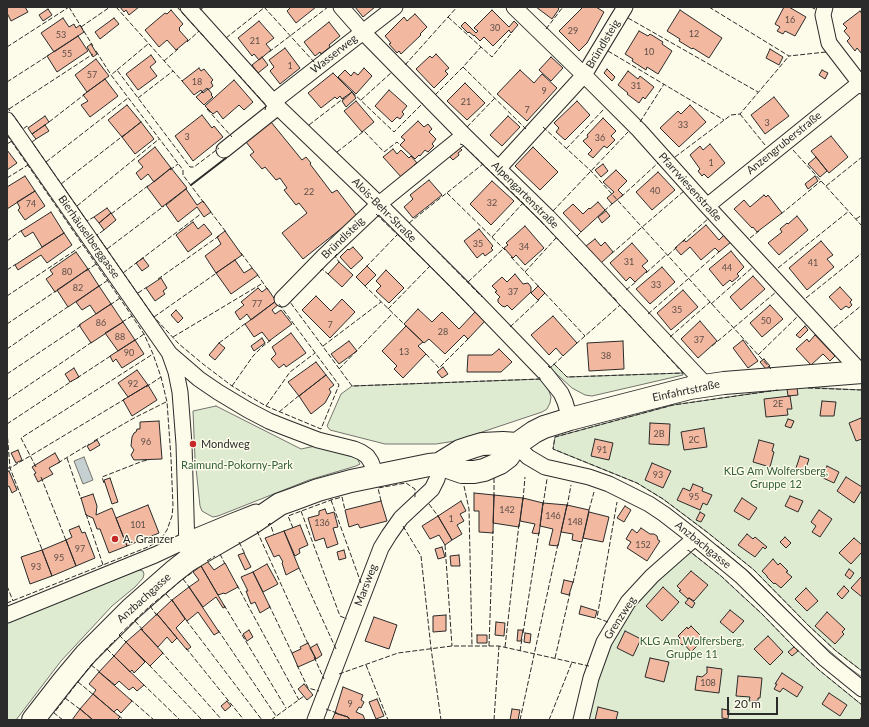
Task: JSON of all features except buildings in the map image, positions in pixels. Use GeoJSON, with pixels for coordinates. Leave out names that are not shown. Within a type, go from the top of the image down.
{"type":"FeatureCollection","features":[{"type":"Feature","properties":{"kind":"street","name":"Alois-Behr-Straße"},"geometry":{"type":"LineString","coordinates":[[188,7],[276,105],[379,204],[545,373],[561,393],[570,419]]}},
{"type":"Feature","properties":{"kind":"street","name":"Alpengartenstraße"},"geometry":{"type":"LineString","coordinates":[[341,7],[363,32],[464,135],[548,217],[706,385]]}},
{"type":"Feature","properties":{"kind":"street","name":"Wasserweg"},"geometry":{"type":"LineString","coordinates":[[224,150],[363,32],[395,7]]}},
{"type":"Feature","properties":{"kind":"street","name":"Pfarrwiesenstraße"},"geometry":{"type":"LineString","coordinates":[[514,7],[639,130],[707,206],[862,372]]}},
{"type":"Feature","properties":{"kind":"street","name":"Bründlsteig"},"geometry":{"type":"LineString","coordinates":[[498,168],[584,75],[625,7]]}},
{"type":"Feature","properties":{"kind":"street"},"geometry":{"type":"LineString","coordinates":[[825,7],[823,15],[829,43],[861,84]]}},
{"type":"Feature","properties":{"kind":"street","name":"Anzengruberstraße"},"geometry":{"type":"LineString","coordinates":[[707,206],[861,84]]}},
{"type":"Feature","properties":{"kind":"street","name":"Bierhäuselberggasse"},"geometry":{"type":"LineString","coordinates":[[7,120],[170,354],[218,392],[269,421],[318,440],[361,452],[367,456],[371,462],[376,475]]}},
{"type":"Feature","properties":{"kind":"street","name":"Bründlsteig"},"geometry":{"type":"LineString","coordinates":[[282,300],[323,257],[379,204],[464,135]]}},
{"type":"Feature","properties":{"kind":"street","name":"Bierhäuselberggasse"},"geometry":{"type":"LineString","coordinates":[[170,354],[176,372],[180,392],[184,444],[187,550]]}},
{"type":"Feature","properties":{"kind":"street","name":"Einfahrtstraße"},"geometry":{"type":"LineString","coordinates":[[517,444],[544,427],[690,388],[706,385],[862,372]]}},
{"type":"Feature","properties":{"kind":"street","name":"Anzbachgasse"},"geometry":{"type":"LineString","coordinates":[[32,720],[86,654],[112,627],[160,583],[187,550],[252,523],[280,504],[294,498],[318,490],[376,475],[420,466],[439,464],[460,451],[472,446],[503,443],[517,444],[528,457],[544,467],[601,481],[631,494],[664,514],[741,576],[825,659],[862,689]]}},
{"type":"Feature","properties":{"kind":"street","name":"Marsweg"},"geometry":{"type":"LineString","coordinates":[[315,720],[381,548],[402,518],[432,489],[437,479],[439,464]]}},
{"type":"Feature","properties":{"kind":"street","name":"Grenzweg"},"geometry":{"type":"LineString","coordinates":[[581,720],[591,678],[604,642],[628,602],[652,576],[695,538]]}},
{"type":"Feature","properties":{"kind":"street"},"geometry":{"type":"LineString","coordinates":[[7,615],[155,555],[187,550]]}},
{"type":"Feature","properties":{"kind":"green space"},"geometry":{"type":"Polygon","coordinates":[[[554,364],[567,377],[683,373],[683,375],[592,396],[585,395],[572,388],[550,368],[554,364]]]}},
{"type":"Feature","properties":{"kind":"green space"},"geometry":{"type":"Polygon","coordinates":[[[541,379],[551,397],[547,409],[455,441],[436,444],[385,444],[330,430],[327,426],[341,394],[352,386],[541,379]]]}},
{"type":"Feature","properties":{"kind":"green space","name":"KLG Am Wolfersberg, Gruppe 12"},"geometry":{"type":"Polygon","coordinates":[[[798,387],[862,390],[862,671],[836,651],[808,625],[754,570],[663,499],[637,483],[553,449],[555,437],[673,405],[798,387]]]}},
{"type":"Feature","properties":{"kind":"green space","name":"Raimund-Pokorny-Park"},"geometry":{"type":"Polygon","coordinates":[[[216,406],[301,449],[315,446],[357,458],[360,464],[309,480],[213,517],[202,511],[200,506],[195,459],[193,411],[216,406]]]}},
{"type":"Feature","properties":{"kind":"green space"},"geometry":{"type":"Polygon","coordinates":[[[718,546],[750,573],[817,640],[862,677],[862,683],[719,552],[718,546]]]}},
{"type":"Feature","properties":{"kind":"green space","name":"KLG Am Wolfersberg, Gruppe 11"},"geometry":{"type":"Polygon","coordinates":[[[688,550],[721,576],[819,670],[862,705],[862,716],[860,720],[588,720],[599,673],[620,622],[658,575],[688,550]]]}},
{"type":"Feature","properties":{"kind":"green space"},"geometry":{"type":"Polygon","coordinates":[[[139,570],[143,571],[143,578],[135,587],[112,606],[61,661],[16,720],[7,720],[7,622],[139,570]]]}},
{"type":"Feature","properties":{"kind":"shaded area"},"geometry":{"type":"Polygon","coordinates":[[[84,457],[93,480],[83,484],[74,461],[84,457]]]}},
{"type":"Feature","properties":{"kind":"fence"},"geometry":{"type":"LineString","coordinates":[[69,7],[93,46]]}},
{"type":"Feature","properties":{"kind":"fence"},"geometry":{"type":"LineString","coordinates":[[7,47],[69,7]]}},
{"type":"Feature","properties":{"kind":"fence"},"geometry":{"type":"LineString","coordinates":[[81,27],[110,7]]}},
{"type":"Feature","properties":{"kind":"fence"},"geometry":{"type":"LineString","coordinates":[[116,7],[183,82]]}},
{"type":"Feature","properties":{"kind":"fence"},"geometry":{"type":"LineString","coordinates":[[177,7],[266,105],[265,110]]}},
{"type":"Feature","properties":{"kind":"fence"},"geometry":{"type":"LineString","coordinates":[[200,10],[204,7]]}},
{"type":"Feature","properties":{"kind":"fence"},"geometry":{"type":"LineString","coordinates":[[264,7],[315,63]]}},
{"type":"Feature","properties":{"kind":"fence"},"geometry":{"type":"LineString","coordinates":[[226,38],[265,7]]}},
{"type":"Feature","properties":{"kind":"fence"},"geometry":{"type":"LineString","coordinates":[[269,52],[328,7]]}},
{"type":"Feature","properties":{"kind":"fence"},"geometry":{"type":"LineString","coordinates":[[405,65],[457,7]]}},
{"type":"Feature","properties":{"kind":"fence"},"geometry":{"type":"LineString","coordinates":[[546,29],[563,7]]}},
{"type":"Feature","properties":{"kind":"fence"},"geometry":{"type":"LineString","coordinates":[[709,7],[789,56],[826,52]]}},
{"type":"Feature","properties":{"kind":"fence"},"geometry":{"type":"LineString","coordinates":[[811,7],[815,9]]}},
{"type":"Feature","properties":{"kind":"fence"},"geometry":{"type":"LineString","coordinates":[[448,17],[492,57],[513,31]]}},
{"type":"Feature","properties":{"kind":"fence"},"geometry":{"type":"LineString","coordinates":[[628,18],[758,92]]}},
{"type":"Feature","properties":{"kind":"fence"},"geometry":{"type":"LineString","coordinates":[[187,42],[199,31]]}},
{"type":"Feature","properties":{"kind":"fence"},"geometry":{"type":"LineString","coordinates":[[117,70],[148,44]]}},
{"type":"Feature","properties":{"kind":"fence"},"geometry":{"type":"LineString","coordinates":[[435,95],[481,47]]}},
{"type":"Feature","properties":{"kind":"fence"},"geometry":{"type":"LineString","coordinates":[[164,61],[178,49]]}},
{"type":"Feature","properties":{"kind":"fence"},"geometry":{"type":"LineString","coordinates":[[96,51],[111,75]]}},
{"type":"Feature","properties":{"kind":"fence"},"geometry":{"type":"LineString","coordinates":[[608,51],[724,120]]}},
{"type":"Feature","properties":{"kind":"fence"},"geometry":{"type":"LineString","coordinates":[[9,109],[93,54]]}},
{"type":"Feature","properties":{"kind":"fence"},"geometry":{"type":"LineString","coordinates":[[7,82],[49,55]]}},
{"type":"Feature","properties":{"kind":"fence"},"geometry":{"type":"LineString","coordinates":[[675,157],[731,115],[740,114],[789,56]]}},
{"type":"Feature","properties":{"kind":"fence"},"geometry":{"type":"LineString","coordinates":[[463,67],[526,129]]}},
{"type":"Feature","properties":{"kind":"fence"},"geometry":{"type":"LineString","coordinates":[[204,203],[183,175],[183,170],[111,75],[117,70],[190,167],[194,167],[219,148]]}},
{"type":"Feature","properties":{"kind":"fence"},"geometry":{"type":"LineString","coordinates":[[138,98],[173,71]]}},
{"type":"Feature","properties":{"kind":"fence"},"geometry":{"type":"LineString","coordinates":[[361,100],[392,72]]}},
{"type":"Feature","properties":{"kind":"fence"},"geometry":{"type":"LineString","coordinates":[[640,122],[664,84]]}},
{"type":"Feature","properties":{"kind":"fence"},"geometry":{"type":"LineString","coordinates":[[352,92],[394,132],[423,103]]}},
{"type":"Feature","properties":{"kind":"fence"},"geometry":{"type":"LineString","coordinates":[[49,122],[85,94]]}},
{"type":"Feature","properties":{"kind":"fence"},"geometry":{"type":"LineString","coordinates":[[46,162],[128,98]]}},
{"type":"Feature","properties":{"kind":"fence"},"geometry":{"type":"LineString","coordinates":[[309,125],[344,98]]}},
{"type":"Feature","properties":{"kind":"fence"},"geometry":{"type":"LineString","coordinates":[[467,127],[495,98]]}},
{"type":"Feature","properties":{"kind":"fence"},"geometry":{"type":"LineString","coordinates":[[7,107],[23,129],[27,126],[28,128]]}},
{"type":"Feature","properties":{"kind":"fence"},"geometry":{"type":"LineString","coordinates":[[207,109],[232,137]]}},
{"type":"Feature","properties":{"kind":"fence"},"geometry":{"type":"LineString","coordinates":[[566,149],[604,109]]}},
{"type":"Feature","properties":{"kind":"fence"},"geometry":{"type":"LineString","coordinates":[[740,114],[765,145]]}},
{"type":"Feature","properties":{"kind":"fence"},"geometry":{"type":"LineString","coordinates":[[543,127],[591,171],[771,369]]}},
{"type":"Feature","properties":{"kind":"fence"},"geometry":{"type":"LineString","coordinates":[[337,152],[364,131],[384,152],[397,142],[401,146]]}},
{"type":"Feature","properties":{"kind":"fence"},"geometry":{"type":"LineString","coordinates":[[553,211],[628,132]]}},
{"type":"Feature","properties":{"kind":"fence"},"geometry":{"type":"LineString","coordinates":[[7,135],[132,316],[144,334],[153,354],[161,377],[167,402],[173,506],[172,516],[167,530],[160,540],[148,547],[7,603]]}},
{"type":"Feature","properties":{"kind":"fence"},"geometry":{"type":"LineString","coordinates":[[61,184],[124,135]]}},
{"type":"Feature","properties":{"kind":"fence"},"geometry":{"type":"LineString","coordinates":[[36,139],[32,142],[87,221],[94,217]]}},
{"type":"Feature","properties":{"kind":"fence"},"geometry":{"type":"LineString","coordinates":[[77,206],[159,139]]}},
{"type":"Feature","properties":{"kind":"fence"},"geometry":{"type":"LineString","coordinates":[[7,144],[12,141]]}},
{"type":"Feature","properties":{"kind":"fence"},"geometry":{"type":"LineString","coordinates":[[460,144],[463,145],[523,203],[618,302]]}},
{"type":"Feature","properties":{"kind":"fence"},"geometry":{"type":"LineString","coordinates":[[793,150],[862,226]]}},
{"type":"Feature","properties":{"kind":"fence"},"geometry":{"type":"LineString","coordinates":[[826,186],[862,157]]}},
{"type":"Feature","properties":{"kind":"fence"},"geometry":{"type":"LineString","coordinates":[[621,197],[658,163]]}},
{"type":"Feature","properties":{"kind":"fence"},"geometry":{"type":"LineString","coordinates":[[170,170],[178,164]]}},
{"type":"Feature","properties":{"kind":"fence"},"geometry":{"type":"LineString","coordinates":[[409,223],[483,164]]}},
{"type":"Feature","properties":{"kind":"fence"},"geometry":{"type":"LineString","coordinates":[[7,178],[28,165]]}},
{"type":"Feature","properties":{"kind":"fence"},"geometry":{"type":"LineString","coordinates":[[781,214],[821,181]]}},
{"type":"Feature","properties":{"kind":"fence"},"geometry":{"type":"LineString","coordinates":[[111,214],[149,185]]}},
{"type":"Feature","properties":{"kind":"fence"},"geometry":{"type":"LineString","coordinates":[[611,254],[684,191]]}},
{"type":"Feature","properties":{"kind":"fence"},"geometry":{"type":"LineString","coordinates":[[447,193],[505,250]]}},
{"type":"Feature","properties":{"kind":"fence"},"geometry":{"type":"LineString","coordinates":[[492,237],[523,203]]}},
{"type":"Feature","properties":{"kind":"fence"},"geometry":{"type":"LineString","coordinates":[[604,211],[613,203]]}},
{"type":"Feature","properties":{"kind":"fence"},"geometry":{"type":"LineString","coordinates":[[107,249],[164,206]]}},
{"type":"Feature","properties":{"kind":"fence"},"geometry":{"type":"LineString","coordinates":[[210,211],[226,232]]}},
{"type":"Feature","properties":{"kind":"fence"},"geometry":{"type":"LineString","coordinates":[[778,268],[849,211]]}},
{"type":"Feature","properties":{"kind":"fence"},"geometry":{"type":"LineString","coordinates":[[123,273],[202,213]]}},
{"type":"Feature","properties":{"kind":"fence"},"geometry":{"type":"LineString","coordinates":[[376,214],[475,312]]}},
{"type":"Feature","properties":{"kind":"fence"},"geometry":{"type":"LineString","coordinates":[[856,219],[862,215]]}},
{"type":"Feature","properties":{"kind":"fence"},"geometry":{"type":"LineString","coordinates":[[683,242],[709,218]]}},
{"type":"Feature","properties":{"kind":"fence"},"geometry":{"type":"LineString","coordinates":[[7,241],[22,230]]}},
{"type":"Feature","properties":{"kind":"fence"},"geometry":{"type":"LineString","coordinates":[[104,230],[97,235],[154,317],[179,344],[232,386],[266,406],[321,429],[339,385],[279,304]]}},
{"type":"Feature","properties":{"kind":"fence"},"geometry":{"type":"LineString","coordinates":[[577,236],[582,231]]}},
{"type":"Feature","properties":{"kind":"fence"},"geometry":{"type":"LineString","coordinates":[[750,238],[759,231]]}},
{"type":"Feature","properties":{"kind":"fence"},"geometry":{"type":"LineString","coordinates":[[366,267],[397,235]]}},
{"type":"Feature","properties":{"kind":"fence"},"geometry":{"type":"LineString","coordinates":[[158,279],[219,236]]}},
{"type":"Feature","properties":{"kind":"fence"},"geometry":{"type":"LineString","coordinates":[[525,272],[556,238]]}},
{"type":"Feature","properties":{"kind":"fence"},"geometry":{"type":"LineString","coordinates":[[427,241],[482,297]]}},
{"type":"Feature","properties":{"kind":"fence"},"geometry":{"type":"LineString","coordinates":[[7,296],[83,245]]}},
{"type":"Feature","properties":{"kind":"fence"},"geometry":{"type":"LineString","coordinates":[[668,255],[677,247]]}},
{"type":"Feature","properties":{"kind":"fence"},"geometry":{"type":"LineString","coordinates":[[468,282],[503,249]]}},
{"type":"Feature","properties":{"kind":"fence"},"geometry":{"type":"LineString","coordinates":[[648,314],[720,251]]}},
{"type":"Feature","properties":{"kind":"fence"},"geometry":{"type":"LineString","coordinates":[[241,253],[253,269]]}},
{"type":"Feature","properties":{"kind":"fence"},"geometry":{"type":"LineString","coordinates":[[806,298],[862,253]]}},
{"type":"Feature","properties":{"kind":"fence"},"geometry":{"type":"LineString","coordinates":[[337,254],[335,256],[339,262]]}},
{"type":"Feature","properties":{"kind":"fence"},"geometry":{"type":"LineString","coordinates":[[646,273],[667,254]]}},
{"type":"Feature","properties":{"kind":"fence"},"geometry":{"type":"LineString","coordinates":[[511,257],[585,336]]}},
{"type":"Feature","properties":{"kind":"fence"},"geometry":{"type":"LineString","coordinates":[[7,270],[16,264]]}},
{"type":"Feature","properties":{"kind":"fence"},"geometry":{"type":"LineString","coordinates":[[86,271],[96,264]]}},
{"type":"Feature","properties":{"kind":"fence"},"geometry":{"type":"LineString","coordinates":[[388,309],[430,266]]}},
{"type":"Feature","properties":{"kind":"fence"},"geometry":{"type":"LineString","coordinates":[[711,304],[753,267]]}},
{"type":"Feature","properties":{"kind":"fence"},"geometry":{"type":"LineString","coordinates":[[320,271],[322,269],[328,274]]}},
{"type":"Feature","properties":{"kind":"fence"},"geometry":{"type":"LineString","coordinates":[[154,317],[218,272]]}},
{"type":"Feature","properties":{"kind":"fence"},"geometry":{"type":"LineString","coordinates":[[257,274],[268,290]]}},
{"type":"Feature","properties":{"kind":"fence"},"geometry":{"type":"LineString","coordinates":[[98,287],[108,280]]}},
{"type":"Feature","properties":{"kind":"fence"},"geometry":{"type":"LineString","coordinates":[[626,290],[637,281]]}},
{"type":"Feature","properties":{"kind":"fence"},"geometry":{"type":"LineString","coordinates":[[173,337],[263,283]]}},
{"type":"Feature","properties":{"kind":"fence"},"geometry":{"type":"LineString","coordinates":[[364,285],[404,324]]}},
{"type":"Feature","properties":{"kind":"fence"},"geometry":{"type":"LineString","coordinates":[[138,293],[147,287]]}},
{"type":"Feature","properties":{"kind":"fence"},"geometry":{"type":"LineString","coordinates":[[7,324],[56,291]]}},
{"type":"Feature","properties":{"kind":"fence"},"geometry":{"type":"LineString","coordinates":[[712,346],[776,292]]}},
{"type":"Feature","properties":{"kind":"fence"},"geometry":{"type":"LineString","coordinates":[[110,305],[120,298]]}},
{"type":"Feature","properties":{"kind":"fence"},"geometry":{"type":"LineString","coordinates":[[294,298],[290,302],[352,386],[541,379],[539,377]]}},
{"type":"Feature","properties":{"kind":"fence"},"geometry":{"type":"LineString","coordinates":[[510,327],[540,299]]}},
{"type":"Feature","properties":{"kind":"fence"},"geometry":{"type":"LineString","coordinates":[[323,346],[381,302]]}},
{"type":"Feature","properties":{"kind":"fence"},"geometry":{"type":"LineString","coordinates":[[670,337],[710,302]]}},
{"type":"Feature","properties":{"kind":"fence"},"geometry":{"type":"LineString","coordinates":[[576,344],[620,305]]}},
{"type":"Feature","properties":{"kind":"fence"},"geometry":{"type":"LineString","coordinates":[[834,328],[862,305]]}},
{"type":"Feature","properties":{"kind":"fence"},"geometry":{"type":"LineString","coordinates":[[7,349],[69,306]]}},
{"type":"Feature","properties":{"kind":"fence"},"geometry":{"type":"LineString","coordinates":[[554,364],[567,377],[683,373],[623,308]]}},
{"type":"Feature","properties":{"kind":"fence"},"geometry":{"type":"LineString","coordinates":[[339,369],[393,313]]}},
{"type":"Feature","properties":{"kind":"fence"},"geometry":{"type":"LineString","coordinates":[[122,322],[132,316]]}},
{"type":"Feature","properties":{"kind":"fence"},"geometry":{"type":"LineString","coordinates":[[758,355],[798,316]]}},
{"type":"Feature","properties":{"kind":"fence"},"geometry":{"type":"LineString","coordinates":[[219,343],[246,323]]}},
{"type":"Feature","properties":{"kind":"fence"},"geometry":{"type":"LineString","coordinates":[[7,374],[82,324]]}},
{"type":"Feature","properties":{"kind":"fence"},"geometry":{"type":"LineString","coordinates":[[134,341],[144,334]]}},
{"type":"Feature","properties":{"kind":"fence"},"geometry":{"type":"LineString","coordinates":[[426,354],[439,368],[468,339]]}},
{"type":"Feature","properties":{"kind":"fence"},"geometry":{"type":"LineString","coordinates":[[232,386],[253,356],[271,340]]}},
{"type":"Feature","properties":{"kind":"fence"},"geometry":{"type":"LineString","coordinates":[[7,400],[92,342]]}},
{"type":"Feature","properties":{"kind":"fence"},"geometry":{"type":"LineString","coordinates":[[266,406],[290,372],[315,353]]}},
{"type":"Feature","properties":{"kind":"fence"},"geometry":{"type":"LineString","coordinates":[[36,467],[21,438],[153,354]]}},
{"type":"Feature","properties":{"kind":"fence"},"geometry":{"type":"LineString","coordinates":[[77,378],[112,355]]}},
{"type":"Feature","properties":{"kind":"fence"},"geometry":{"type":"LineString","coordinates":[[548,366],[550,368],[564,355]]}},
{"type":"Feature","properties":{"kind":"fence"},"geometry":{"type":"LineString","coordinates":[[146,387],[161,377]]}},
{"type":"Feature","properties":{"kind":"fence"},"geometry":{"type":"LineString","coordinates":[[7,424],[72,381]]}},
{"type":"Feature","properties":{"kind":"fence"},"geometry":{"type":"LineString","coordinates":[[808,388],[862,390]]}},
{"type":"Feature","properties":{"kind":"fence"},"geometry":{"type":"LineString","coordinates":[[778,390],[673,405],[555,437],[553,449],[637,483],[663,499],[754,570],[808,625],[836,651],[862,671]]}},
{"type":"Feature","properties":{"kind":"fence"},"geometry":{"type":"LineString","coordinates":[[279,412],[301,394]]}},
{"type":"Feature","properties":{"kind":"fence"},"geometry":{"type":"LineString","coordinates":[[7,468],[10,468],[125,399]]}},
{"type":"Feature","properties":{"kind":"fence"},"geometry":{"type":"LineString","coordinates":[[94,441],[166,402]]}},
{"type":"Feature","properties":{"kind":"fence"},"geometry":{"type":"LineString","coordinates":[[7,431],[10,468],[43,552]]}},
{"type":"Feature","properties":{"kind":"fence"},"geometry":{"type":"LineString","coordinates":[[58,463],[89,444]]}},
{"type":"Feature","properties":{"kind":"fence"},"geometry":{"type":"LineString","coordinates":[[67,458],[81,499]]}},
{"type":"Feature","properties":{"kind":"fence"},"geometry":{"type":"LineString","coordinates":[[104,483],[102,477],[149,460]]}},
{"type":"Feature","properties":{"kind":"fence"},"geometry":{"type":"LineString","coordinates":[[41,477],[67,543]]}},
{"type":"Feature","properties":{"kind":"fence"},"geometry":{"type":"LineString","coordinates":[[494,477],[494,497]]}},
{"type":"Feature","properties":{"kind":"fence"},"geometry":{"type":"LineString","coordinates":[[523,500],[525,477]]}},
{"type":"Feature","properties":{"kind":"fence"},"geometry":{"type":"LineString","coordinates":[[543,505],[547,479]]}},
{"type":"Feature","properties":{"kind":"fence"},"geometry":{"type":"LineString","coordinates":[[381,501],[378,488],[406,483],[415,489],[414,498]]}},
{"type":"Feature","properties":{"kind":"fence"},"geometry":{"type":"LineString","coordinates":[[567,507],[571,485]]}},
{"type":"Feature","properties":{"kind":"fence"},"geometry":{"type":"LineString","coordinates":[[464,486],[469,509],[472,646]]}},
{"type":"Feature","properties":{"kind":"fence"},"geometry":{"type":"LineString","coordinates":[[589,510],[594,492]]}},
{"type":"Feature","properties":{"kind":"fence"},"geometry":{"type":"LineString","coordinates":[[293,528],[288,516],[331,500],[342,497],[345,510]]}},
{"type":"Feature","properties":{"kind":"fence"},"geometry":{"type":"LineString","coordinates":[[331,500],[361,583]]}},
{"type":"Feature","properties":{"kind":"fence"},"geometry":{"type":"LineString","coordinates":[[608,622],[597,618],[617,502]]}},
{"type":"Feature","properties":{"kind":"fence"},"geometry":{"type":"LineString","coordinates":[[429,504],[438,516]]}},
{"type":"Feature","properties":{"kind":"fence"},"geometry":{"type":"LineString","coordinates":[[301,511],[340,616],[347,619]]}},
{"type":"Feature","properties":{"kind":"fence"},"geometry":{"type":"LineString","coordinates":[[86,514],[103,565]]}},
{"type":"Feature","properties":{"kind":"fence"},"geometry":{"type":"LineString","coordinates":[[268,525],[270,523],[274,535]]}},
{"type":"Feature","properties":{"kind":"fence"},"geometry":{"type":"LineString","coordinates":[[505,647],[519,524]]}},
{"type":"Feature","properties":{"kind":"fence"},"geometry":{"type":"LineString","coordinates":[[403,526],[421,556],[431,648],[441,720]]}},
{"type":"Feature","properties":{"kind":"fence"},"geometry":{"type":"LineString","coordinates":[[257,531],[308,644]]}},
{"type":"Feature","properties":{"kind":"fence"},"geometry":{"type":"LineString","coordinates":[[489,646],[493,531]]}},
{"type":"Feature","properties":{"kind":"fence"},"geometry":{"type":"LineString","coordinates":[[523,633],[539,532]]}},
{"type":"Feature","properties":{"kind":"fence"},"geometry":{"type":"LineString","coordinates":[[239,542],[245,554]]}},
{"type":"Feature","properties":{"kind":"fence"},"geometry":{"type":"LineString","coordinates":[[573,583],[582,542]]}},
{"type":"Feature","properties":{"kind":"fence"},"geometry":{"type":"LineString","coordinates":[[520,720],[558,544]]}},
{"type":"Feature","properties":{"kind":"fence"},"geometry":{"type":"LineString","coordinates":[[445,545],[452,646]]}},
{"type":"Feature","properties":{"kind":"fence"},"geometry":{"type":"LineString","coordinates":[[688,551],[721,576],[819,670],[862,705]]}},
{"type":"Feature","properties":{"kind":"fence"},"geometry":{"type":"LineString","coordinates":[[220,554],[225,564]]}},
{"type":"Feature","properties":{"kind":"fence"},"geometry":{"type":"LineString","coordinates":[[207,561],[215,556]]}},
{"type":"Feature","properties":{"kind":"fence"},"geometry":{"type":"LineString","coordinates":[[299,568],[336,649]]}},
{"type":"Feature","properties":{"kind":"fence"},"geometry":{"type":"LineString","coordinates":[[119,635],[150,606],[193,572]]}},
{"type":"Feature","properties":{"kind":"fence"},"geometry":{"type":"LineString","coordinates":[[183,579],[190,588]]}},
{"type":"Feature","properties":{"kind":"fence"},"geometry":{"type":"LineString","coordinates":[[237,585],[299,700]]}},
{"type":"Feature","properties":{"kind":"fence"},"geometry":{"type":"LineString","coordinates":[[7,586],[13,601]]}},
{"type":"Feature","properties":{"kind":"fence"},"geometry":{"type":"LineString","coordinates":[[555,658],[570,593]]}},
{"type":"Feature","properties":{"kind":"fence"},"geometry":{"type":"LineString","coordinates":[[166,594],[173,602]]}},
{"type":"Feature","properties":{"kind":"fence"},"geometry":{"type":"LineString","coordinates":[[224,605],[286,708]]}},
{"type":"Feature","properties":{"kind":"fence"},"geometry":{"type":"LineString","coordinates":[[269,605],[293,655]]}},
{"type":"Feature","properties":{"kind":"fence"},"geometry":{"type":"LineString","coordinates":[[150,606],[158,617]]}},
{"type":"Feature","properties":{"kind":"fence"},"geometry":{"type":"LineString","coordinates":[[186,620],[262,720]]}},
{"type":"Feature","properties":{"kind":"fence"},"geometry":{"type":"LineString","coordinates":[[135,621],[143,630]]}},
{"type":"Feature","properties":{"kind":"fence"},"geometry":{"type":"LineString","coordinates":[[218,630],[276,716]]}},
{"type":"Feature","properties":{"kind":"fence"},"geometry":{"type":"LineString","coordinates":[[119,635],[128,644]]}},
{"type":"Feature","properties":{"kind":"fence"},"geometry":{"type":"LineString","coordinates":[[520,651],[522,639]]}},
{"type":"Feature","properties":{"kind":"fence"},"geometry":{"type":"LineString","coordinates":[[63,720],[54,713],[91,665],[115,640]]}},
{"type":"Feature","properties":{"kind":"fence"},"geometry":{"type":"LineString","coordinates":[[339,674],[398,653],[452,646],[499,646],[589,666]]}},
{"type":"Feature","properties":{"kind":"fence"},"geometry":{"type":"LineString","coordinates":[[494,720],[499,646]]}},
{"type":"Feature","properties":{"kind":"fence"},"geometry":{"type":"LineString","coordinates":[[186,648],[244,720]]}},
{"type":"Feature","properties":{"kind":"fence"},"geometry":{"type":"LineString","coordinates":[[107,649],[115,657]]}},
{"type":"Feature","properties":{"kind":"fence"},"geometry":{"type":"LineString","coordinates":[[161,651],[222,720]]}},
{"type":"Feature","properties":{"kind":"fence"},"geometry":{"type":"LineString","coordinates":[[314,657],[324,679]]}},
{"type":"Feature","properties":{"kind":"fence"},"geometry":{"type":"LineString","coordinates":[[549,720],[572,662]]}},
{"type":"Feature","properties":{"kind":"fence"},"geometry":{"type":"LineString","coordinates":[[91,665],[100,672]]}},
{"type":"Feature","properties":{"kind":"fence"},"geometry":{"type":"LineString","coordinates":[[149,665],[202,720]]}},
{"type":"Feature","properties":{"kind":"fence"},"geometry":{"type":"LineString","coordinates":[[297,665],[308,688],[319,691]]}},
{"type":"Feature","properties":{"kind":"fence"},"geometry":{"type":"LineString","coordinates":[[366,665],[388,720]]}},
{"type":"Feature","properties":{"kind":"fence"},"geometry":{"type":"LineString","coordinates":[[78,682],[95,696]]}},
{"type":"Feature","properties":{"kind":"fence"},"geometry":{"type":"LineString","coordinates":[[143,684],[180,720]]}},
{"type":"Feature","properties":{"kind":"fence"},"geometry":{"type":"LineString","coordinates":[[271,720],[304,696]]}},
{"type":"Feature","properties":{"kind":"fence"},"geometry":{"type":"LineString","coordinates":[[65,698],[81,710]]}},
{"type":"Feature","properties":{"kind":"fence"},"geometry":{"type":"LineString","coordinates":[[130,699],[154,720]]}},
{"type":"Feature","properties":{"kind":"fence"},"geometry":{"type":"LineString","coordinates":[[326,709],[337,713]]}},
{"type":"Feature","properties":{"kind":"fence"},"geometry":{"type":"LineString","coordinates":[[118,715],[124,720]]}},
{"type":"Feature","properties":{"kind":"fence"},"geometry":{"type":"LineString","coordinates":[[860,720],[862,716]]}},
{"type":"Feature","properties":{"kind":"wall"},"geometry":{"type":"LineString","coordinates":[[191,185],[226,158]]}},
{"type":"Feature","properties":{"kind":"place","name":"Mondweg"},"geometry":{"type":"Point","coordinates":[193,444]}},
{"type":"Feature","properties":{"kind":"place","name":"A. Granzer"},"geometry":{"type":"Point","coordinates":[115,539]}}]}
